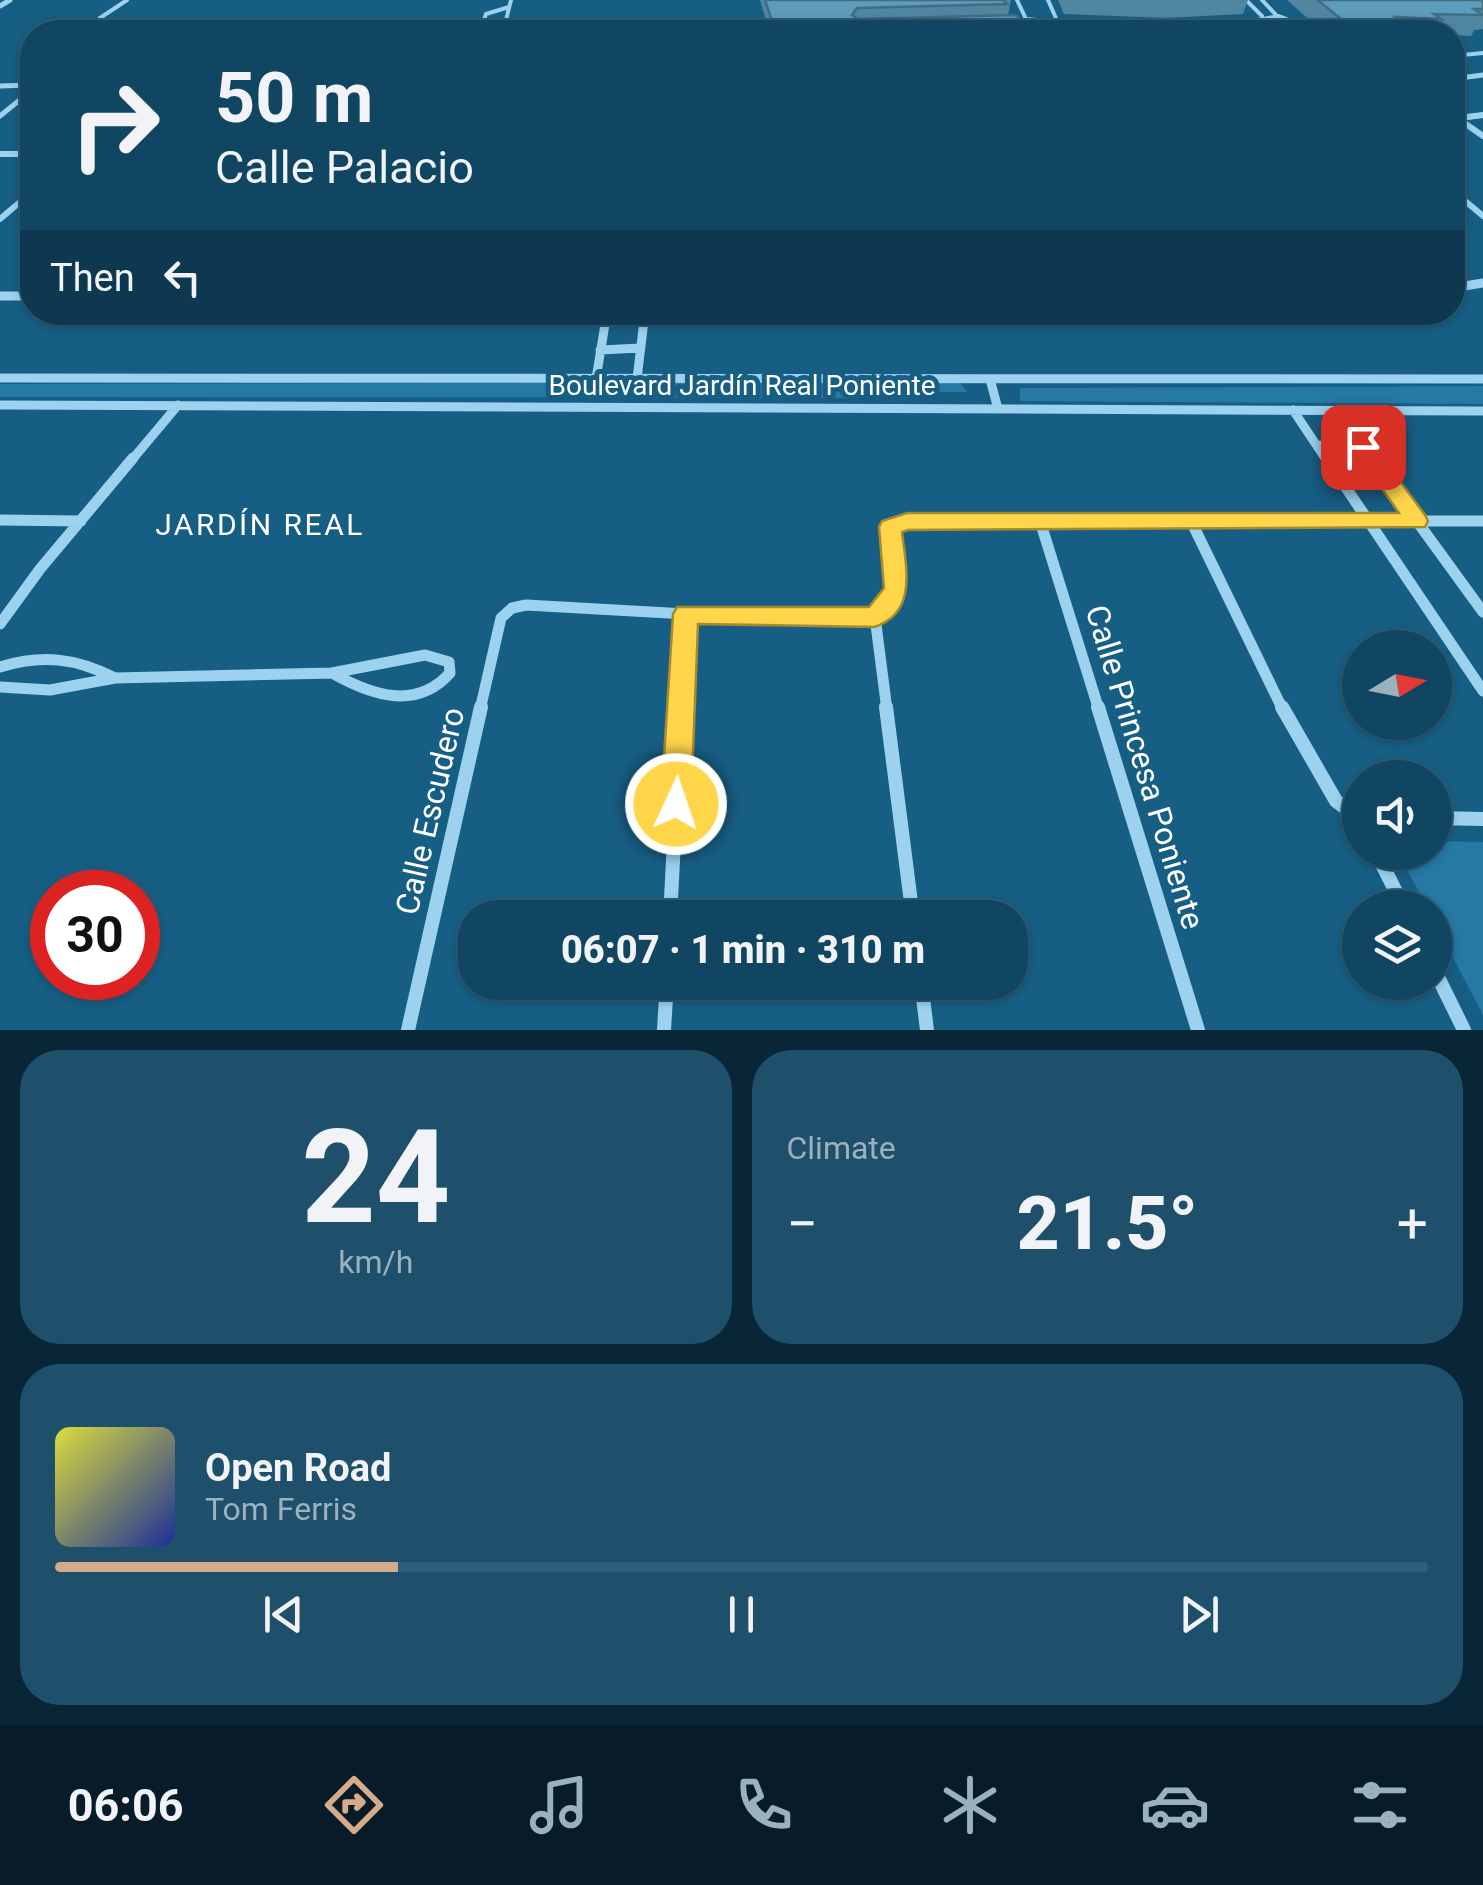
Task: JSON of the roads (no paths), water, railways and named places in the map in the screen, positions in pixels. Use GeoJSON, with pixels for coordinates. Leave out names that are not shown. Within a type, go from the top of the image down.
{"type":"FeatureCollection","features":[{"type":"Feature","properties":{"kind":"street"},"geometry":{"type":"LineString","coordinates":[[0,4],[9,0]]}},
{"type":"Feature","properties":{"kind":"street"},"geometry":{"type":"LineString","coordinates":[[0,116],[20,98]]}},
{"type":"Feature","properties":{"kind":"street"},"geometry":{"type":"LineString","coordinates":[[0,206],[18,205]]}},
{"type":"Feature","properties":{"kind":"street"},"geometry":{"type":"LineString","coordinates":[[0,220],[18,205]]}},
{"type":"Feature","properties":{"kind":"street","name":"Boulevard Jardín Real Poniente"},"geometry":{"type":"LineString","coordinates":[[596,379],[605,325]]}},
{"type":"Feature","properties":{"kind":"street","name":"Boulevard Jardín Real Poniente"},"geometry":{"type":"LineString","coordinates":[[637,378],[644,325]]}},
{"type":"Feature","properties":{"kind":"street"},"geometry":{"type":"LineString","coordinates":[[600,350],[641,348]]}},
{"type":"Feature","properties":{"kind":"street","name":"Boulevard Jardín Real Poniente"},"geometry":{"type":"LineString","coordinates":[[0,378],[1483,379]]}},
{"type":"Feature","properties":{"kind":"street"},"geometry":{"type":"LineString","coordinates":[[990,379],[998,409]]}},
{"type":"Feature","properties":{"kind":"street","name":"Boulevard Jardín Real Poniente"},"geometry":{"type":"LineString","coordinates":[[0,404],[1483,410]]}},
{"type":"Feature","properties":{"kind":"street"},"geometry":{"type":"LineString","coordinates":[[0,624],[178,405]]}},
{"type":"Feature","properties":{"kind":"street"},"geometry":{"type":"LineString","coordinates":[[1293,410],[1483,691]]}},
{"type":"Feature","properties":{"kind":"street"},"geometry":{"type":"LineString","coordinates":[[1337,410],[1483,612]]}},
{"type":"Feature","properties":{"kind":"street"},"geometry":{"type":"LineString","coordinates":[[1317,445],[1363,447]]}},
{"type":"Feature","properties":{"kind":"street"},"geometry":{"type":"LineString","coordinates":[[0,520],[81,521]]}},
{"type":"Feature","properties":{"kind":"street","name":"Calle Princesa Poniente"},"geometry":{"type":"LineString","coordinates":[[1040,521],[1198,1030]]}},
{"type":"Feature","properties":{"kind":"street"},"geometry":{"type":"LineString","coordinates":[[1191,521],[1295,735],[1342,805]]}},
{"type":"Feature","properties":{"kind":"street"},"geometry":{"type":"LineString","coordinates":[[671,900],[686,614],[874,617],[892,601],[896,588],[888,535],[896,523],[1483,521]]}},
{"type":"Feature","properties":{"kind":"street","name":"Calle Escudero"},"geometry":{"type":"LineString","coordinates":[[408,1030],[502,618],[512,608],[526,605],[686,614]]}},
{"type":"Feature","properties":{"kind":"street"},"geometry":{"type":"LineString","coordinates":[[874,617],[911,900]]}},
{"type":"Feature","properties":{"kind":"street"},"geometry":{"type":"LineString","coordinates":[[0,687],[77,688],[115,678],[332,673],[426,655],[449,662],[450,674],[431,692],[395,698],[374,695],[332,673]]}},
{"type":"Feature","properties":{"kind":"street"},"geometry":{"type":"LineString","coordinates":[[0,667],[38,658],[69,658],[89,662],[115,678]]}},
{"type":"Feature","properties":{"kind":"street"},"geometry":{"type":"LineString","coordinates":[[1452,818],[1483,819]]}},
{"type":"Feature","properties":{"kind":"street"},"geometry":{"type":"LineString","coordinates":[[664,1030],[666,1000]]}},
{"type":"Feature","properties":{"kind":"street"},"geometry":{"type":"LineString","coordinates":[[923,1000],[927,1030]]}},
{"type":"Feature","properties":{"kind":"street"},"geometry":{"type":"LineString","coordinates":[[1450,1000],[1464,1030]]}},
{"type":"Feature","properties":{"kind":"lane"},"geometry":{"type":"LineString","coordinates":[[99,20],[127,0]]}},
{"type":"Feature","properties":{"kind":"lane"},"geometry":{"type":"LineString","coordinates":[[506,20],[511,0]]}},
{"type":"Feature","properties":{"kind":"lane"},"geometry":{"type":"LineString","coordinates":[[1017,0],[1026,19],[1030,20]]}},
{"type":"Feature","properties":{"kind":"lane"},"geometry":{"type":"LineString","coordinates":[[1246,0],[1262,16]]}},
{"type":"Feature","properties":{"kind":"lane"},"geometry":{"type":"LineString","coordinates":[[1262,0],[1278,17]]}},
{"type":"Feature","properties":{"kind":"lane"},"geometry":{"type":"LineString","coordinates":[[484,20],[486,14],[509,8]]}},
{"type":"Feature","properties":{"kind":"lane"},"geometry":{"type":"LineString","coordinates":[[1255,20],[1262,16],[1286,20]]}},
{"type":"Feature","properties":{"kind":"district","name":"JARDÍN REAL"},"geometry":{"type":"Point","coordinates":[260,525]}}]}
